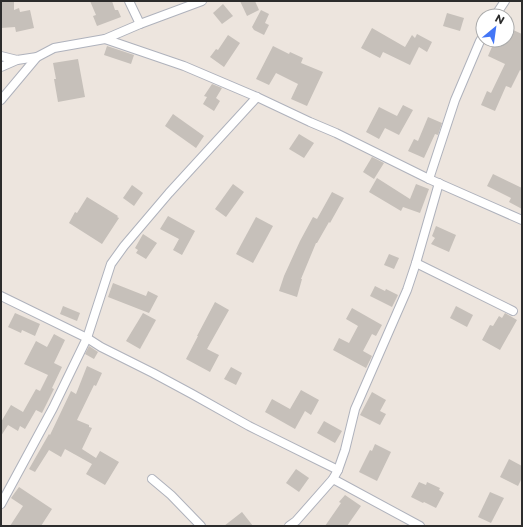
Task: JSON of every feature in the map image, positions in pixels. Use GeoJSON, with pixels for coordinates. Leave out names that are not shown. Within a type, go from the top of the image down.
{"type":"FeatureCollection","features":[{"type":"Feature","properties":{"kind":"street"},"geometry":{"type":"LineString","coordinates":[[129,1],[140,24]]}},
{"type":"Feature","properties":{"kind":"street"},"geometry":{"type":"LineString","coordinates":[[1,67],[17,60],[37,57],[54,48],[105,39],[202,1]]}},
{"type":"Feature","properties":{"kind":"street"},"geometry":{"type":"LineString","coordinates":[[105,39],[184,66],[257,97],[336,133],[429,179],[522,220]]}},
{"type":"Feature","properties":{"kind":"street"},"geometry":{"type":"LineString","coordinates":[[429,179],[455,100],[477,48]]}},
{"type":"Feature","properties":{"kind":"street"},"geometry":{"type":"LineString","coordinates":[[1,56],[17,60]]}},
{"type":"Feature","properties":{"kind":"street"},"geometry":{"type":"LineString","coordinates":[[1,100],[37,57]]}},
{"type":"Feature","properties":{"kind":"street"},"geometry":{"type":"LineString","coordinates":[[1,504],[53,408],[87,338],[111,264],[169,192],[257,97]]}},
{"type":"Feature","properties":{"kind":"street"},"geometry":{"type":"LineString","coordinates":[[289,526],[296,521],[333,479],[338,470],[345,450],[355,409],[416,263],[439,183]]}},
{"type":"Feature","properties":{"kind":"street"},"geometry":{"type":"LineString","coordinates":[[416,263],[513,311]]}},
{"type":"Feature","properties":{"kind":"street"},"geometry":{"type":"LineString","coordinates":[[1,296],[87,338],[101,347],[186,390],[249,426],[338,470]]}},
{"type":"Feature","properties":{"kind":"street"},"geometry":{"type":"LineString","coordinates":[[152,479],[171,495],[201,526]]}},
{"type":"Feature","properties":{"kind":"street"},"geometry":{"type":"LineString","coordinates":[[333,479],[420,526]]}},
{"type":"Feature","properties":{"kind":"building"},"geometry":{"type":"Polygon","coordinates":[[[1,1],[14,1],[14,10],[19,8],[20,12],[30,10],[34,28],[16,32],[15,27],[1,28],[1,1]]]}},
{"type":"Feature","properties":{"kind":"building"},"geometry":{"type":"Polygon","coordinates":[[[90,1],[112,1],[115,10],[118,10],[121,17],[97,26],[93,16],[96,15],[90,1]]]}},
{"type":"Feature","properties":{"kind":"building"},"geometry":{"type":"Polygon","coordinates":[[[240,1],[255,1],[259,10],[247,16],[240,1]]]}},
{"type":"Feature","properties":{"kind":"building"},"geometry":{"type":"Polygon","coordinates":[[[223,4],[233,16],[222,24],[213,13],[223,4]]]}},
{"type":"Feature","properties":{"kind":"building"},"geometry":{"type":"Polygon","coordinates":[[[261,10],[269,14],[265,23],[269,25],[264,35],[254,30],[252,27],[261,10]]]}},
{"type":"Feature","properties":{"kind":"building"},"geometry":{"type":"Polygon","coordinates":[[[447,13],[464,18],[460,31],[443,26],[447,13]]]}},
{"type":"Feature","properties":{"kind":"building"},"geometry":{"type":"Polygon","coordinates":[[[372,28],[405,47],[412,35],[415,38],[417,34],[432,42],[427,52],[419,47],[410,65],[383,52],[380,58],[361,48],[372,28]]]}},
{"type":"Feature","properties":{"kind":"building"},"geometry":{"type":"Polygon","coordinates":[[[515,31],[522,34],[522,71],[520,70],[511,88],[506,86],[495,111],[481,105],[487,91],[491,93],[505,64],[488,56],[492,48],[515,48],[515,31]]]}},
{"type":"Feature","properties":{"kind":"building"},"geometry":{"type":"Polygon","coordinates":[[[228,35],[240,43],[224,67],[210,57],[216,49],[218,50],[228,35]]]}},
{"type":"Feature","properties":{"kind":"building"},"geometry":{"type":"Polygon","coordinates":[[[107,46],[134,55],[131,64],[104,55],[107,46]]]}},
{"type":"Feature","properties":{"kind":"building"},"geometry":{"type":"Polygon","coordinates":[[[273,46],[289,54],[290,52],[303,58],[301,63],[323,72],[307,106],[291,99],[298,84],[276,73],[269,85],[256,79],[273,46]]]}},
{"type":"Feature","properties":{"kind":"building"},"geometry":{"type":"Polygon","coordinates":[[[78,59],[85,97],[58,102],[53,63],[78,59]]]}},
{"type":"Feature","properties":{"kind":"building"},"geometry":{"type":"Polygon","coordinates":[[[212,84],[222,88],[216,98],[220,101],[214,111],[203,104],[207,97],[204,96],[212,84]]]}},
{"type":"Feature","properties":{"kind":"building"},"geometry":{"type":"Polygon","coordinates":[[[403,105],[413,110],[399,135],[385,128],[379,139],[366,132],[379,107],[397,116],[403,105]]]}},
{"type":"Feature","properties":{"kind":"building"},"geometry":{"type":"Polygon","coordinates":[[[173,114],[204,136],[196,148],[165,126],[173,114]]]}},
{"type":"Feature","properties":{"kind":"building"},"geometry":{"type":"Polygon","coordinates":[[[428,117],[442,123],[438,135],[435,134],[424,158],[408,151],[414,139],[418,141],[428,117]]]}},
{"type":"Feature","properties":{"kind":"building"},"geometry":{"type":"Polygon","coordinates":[[[299,134],[314,143],[304,158],[289,149],[299,134]]]}},
{"type":"Feature","properties":{"kind":"building"},"geometry":{"type":"Polygon","coordinates":[[[372,157],[384,163],[374,179],[363,172],[372,157]]]}},
{"type":"Feature","properties":{"kind":"building"},"geometry":{"type":"Polygon","coordinates":[[[493,174],[522,188],[522,209],[509,202],[511,198],[487,186],[493,174]]]}},
{"type":"Feature","properties":{"kind":"building"},"geometry":{"type":"Polygon","coordinates":[[[377,178],[410,199],[416,184],[429,189],[420,213],[403,207],[401,211],[369,192],[377,178]]]}},
{"type":"Feature","properties":{"kind":"building"},"geometry":{"type":"Polygon","coordinates":[[[233,184],[244,192],[226,217],[215,209],[233,184]]]}},
{"type":"Feature","properties":{"kind":"building"},"geometry":{"type":"Polygon","coordinates":[[[132,185],[143,193],[134,206],[123,198],[132,185]]]}},
{"type":"Feature","properties":{"kind":"building"},"geometry":{"type":"Polygon","coordinates":[[[332,192],[344,198],[330,223],[329,222],[316,243],[301,279],[297,297],[279,291],[300,241],[313,217],[317,219],[332,192]]]}},
{"type":"Feature","properties":{"kind":"building"},"geometry":{"type":"Polygon","coordinates":[[[87,197],[119,218],[102,244],[69,223],[75,212],[77,213],[87,197]]]}},
{"type":"Feature","properties":{"kind":"building"},"geometry":{"type":"Polygon","coordinates":[[[168,216],[195,231],[182,255],[173,250],[179,239],[160,229],[168,216]]]}},
{"type":"Feature","properties":{"kind":"building"},"geometry":{"type":"Polygon","coordinates":[[[256,217],[273,226],[253,263],[236,254],[256,217]]]}},
{"type":"Feature","properties":{"kind":"building"},"geometry":{"type":"Polygon","coordinates":[[[436,226],[456,235],[449,252],[431,244],[435,238],[432,236],[436,226]]]}},
{"type":"Feature","properties":{"kind":"building"},"geometry":{"type":"Polygon","coordinates":[[[143,234],[157,243],[146,259],[136,253],[138,250],[135,248],[143,234]]]}},
{"type":"Feature","properties":{"kind":"building"},"geometry":{"type":"Polygon","coordinates":[[[389,254],[399,258],[394,269],[384,265],[389,254]]]}},
{"type":"Feature","properties":{"kind":"building"},"geometry":{"type":"Polygon","coordinates":[[[113,283],[146,296],[148,291],[158,296],[149,313],[108,297],[113,283]]]}},
{"type":"Feature","properties":{"kind":"building"},"geometry":{"type":"Polygon","coordinates":[[[375,286],[385,291],[386,289],[398,295],[392,307],[370,296],[375,286]]]}},
{"type":"Feature","properties":{"kind":"building"},"geometry":{"type":"Polygon","coordinates":[[[215,302],[229,310],[207,349],[219,355],[210,372],[186,359],[215,302]]]}},
{"type":"Feature","properties":{"kind":"building"},"geometry":{"type":"Polygon","coordinates":[[[63,306],[80,313],[77,321],[60,314],[63,306]]]}},
{"type":"Feature","properties":{"kind":"building"},"geometry":{"type":"Polygon","coordinates":[[[456,306],[473,315],[467,327],[450,318],[456,306]]]}},
{"type":"Feature","properties":{"kind":"building"},"geometry":{"type":"Polygon","coordinates":[[[352,308],[382,325],[376,336],[372,334],[363,351],[372,356],[366,368],[333,350],[339,338],[349,343],[358,326],[346,319],[352,308]]]}},
{"type":"Feature","properties":{"kind":"building"},"geometry":{"type":"Polygon","coordinates":[[[15,313],[40,324],[35,336],[22,330],[21,333],[8,327],[15,313]]]}},
{"type":"Feature","properties":{"kind":"building"},"geometry":{"type":"Polygon","coordinates":[[[143,313],[156,320],[140,349],[126,341],[143,313]]]}},
{"type":"Feature","properties":{"kind":"building"},"geometry":{"type":"Polygon","coordinates":[[[505,313],[517,320],[500,350],[482,340],[490,325],[493,326],[499,316],[502,318],[505,313]]]}},
{"type":"Feature","properties":{"kind":"building"},"geometry":{"type":"Polygon","coordinates":[[[54,334],[65,340],[54,363],[62,367],[52,388],[54,389],[42,413],[36,410],[25,429],[20,426],[18,431],[8,425],[1,436],[1,422],[11,405],[23,412],[36,389],[40,391],[48,375],[24,364],[36,341],[47,347],[54,334]]]}},
{"type":"Feature","properties":{"kind":"building"},"geometry":{"type":"Polygon","coordinates":[[[89,346],[98,352],[94,359],[85,354],[89,346]]]}},
{"type":"Feature","properties":{"kind":"building"},"geometry":{"type":"Polygon","coordinates":[[[87,366],[102,373],[96,386],[94,385],[77,420],[89,425],[89,427],[92,428],[82,449],[96,458],[100,451],[119,462],[105,485],[86,474],[92,464],[65,449],[61,457],[49,450],[35,472],[29,469],[49,434],[50,435],[71,391],[76,394],[87,366]]]}},
{"type":"Feature","properties":{"kind":"building"},"geometry":{"type":"Polygon","coordinates":[[[231,367],[242,373],[236,385],[224,379],[231,367]]]}},
{"type":"Feature","properties":{"kind":"building"},"geometry":{"type":"Polygon","coordinates":[[[301,390],[319,400],[311,415],[305,411],[295,429],[265,412],[272,399],[290,409],[301,390]]]}},
{"type":"Feature","properties":{"kind":"building"},"geometry":{"type":"Polygon","coordinates":[[[372,392],[386,400],[380,411],[386,414],[380,425],[360,415],[372,392]]]}},
{"type":"Feature","properties":{"kind":"building"},"geometry":{"type":"Polygon","coordinates":[[[324,421],[342,431],[335,443],[317,433],[324,421]]]}},
{"type":"Feature","properties":{"kind":"building"},"geometry":{"type":"Polygon","coordinates":[[[375,444],[391,452],[377,481],[359,472],[370,450],[372,451],[375,444]]]}},
{"type":"Feature","properties":{"kind":"building"},"geometry":{"type":"Polygon","coordinates":[[[509,459],[522,466],[522,478],[518,486],[500,477],[509,459]]]}},
{"type":"Feature","properties":{"kind":"building"},"geometry":{"type":"Polygon","coordinates":[[[296,469],[309,478],[299,492],[286,483],[296,469]]]}},
{"type":"Feature","properties":{"kind":"building"},"geometry":{"type":"Polygon","coordinates":[[[419,482],[426,485],[427,482],[440,488],[439,490],[444,493],[436,508],[411,497],[419,482]]]}},
{"type":"Feature","properties":{"kind":"building"},"geometry":{"type":"Polygon","coordinates":[[[19,487],[52,509],[41,526],[10,526],[23,506],[11,498],[19,487]]]}},
{"type":"Feature","properties":{"kind":"building"},"geometry":{"type":"Polygon","coordinates":[[[490,492],[504,498],[491,523],[478,517],[490,492]]]}},
{"type":"Feature","properties":{"kind":"building"},"geometry":{"type":"Polygon","coordinates":[[[345,495],[361,506],[347,526],[325,526],[341,503],[339,502],[345,495]]]}},
{"type":"Feature","properties":{"kind":"building"},"geometry":{"type":"Polygon","coordinates":[[[242,512],[253,526],[224,526],[242,512]]]}}]}
